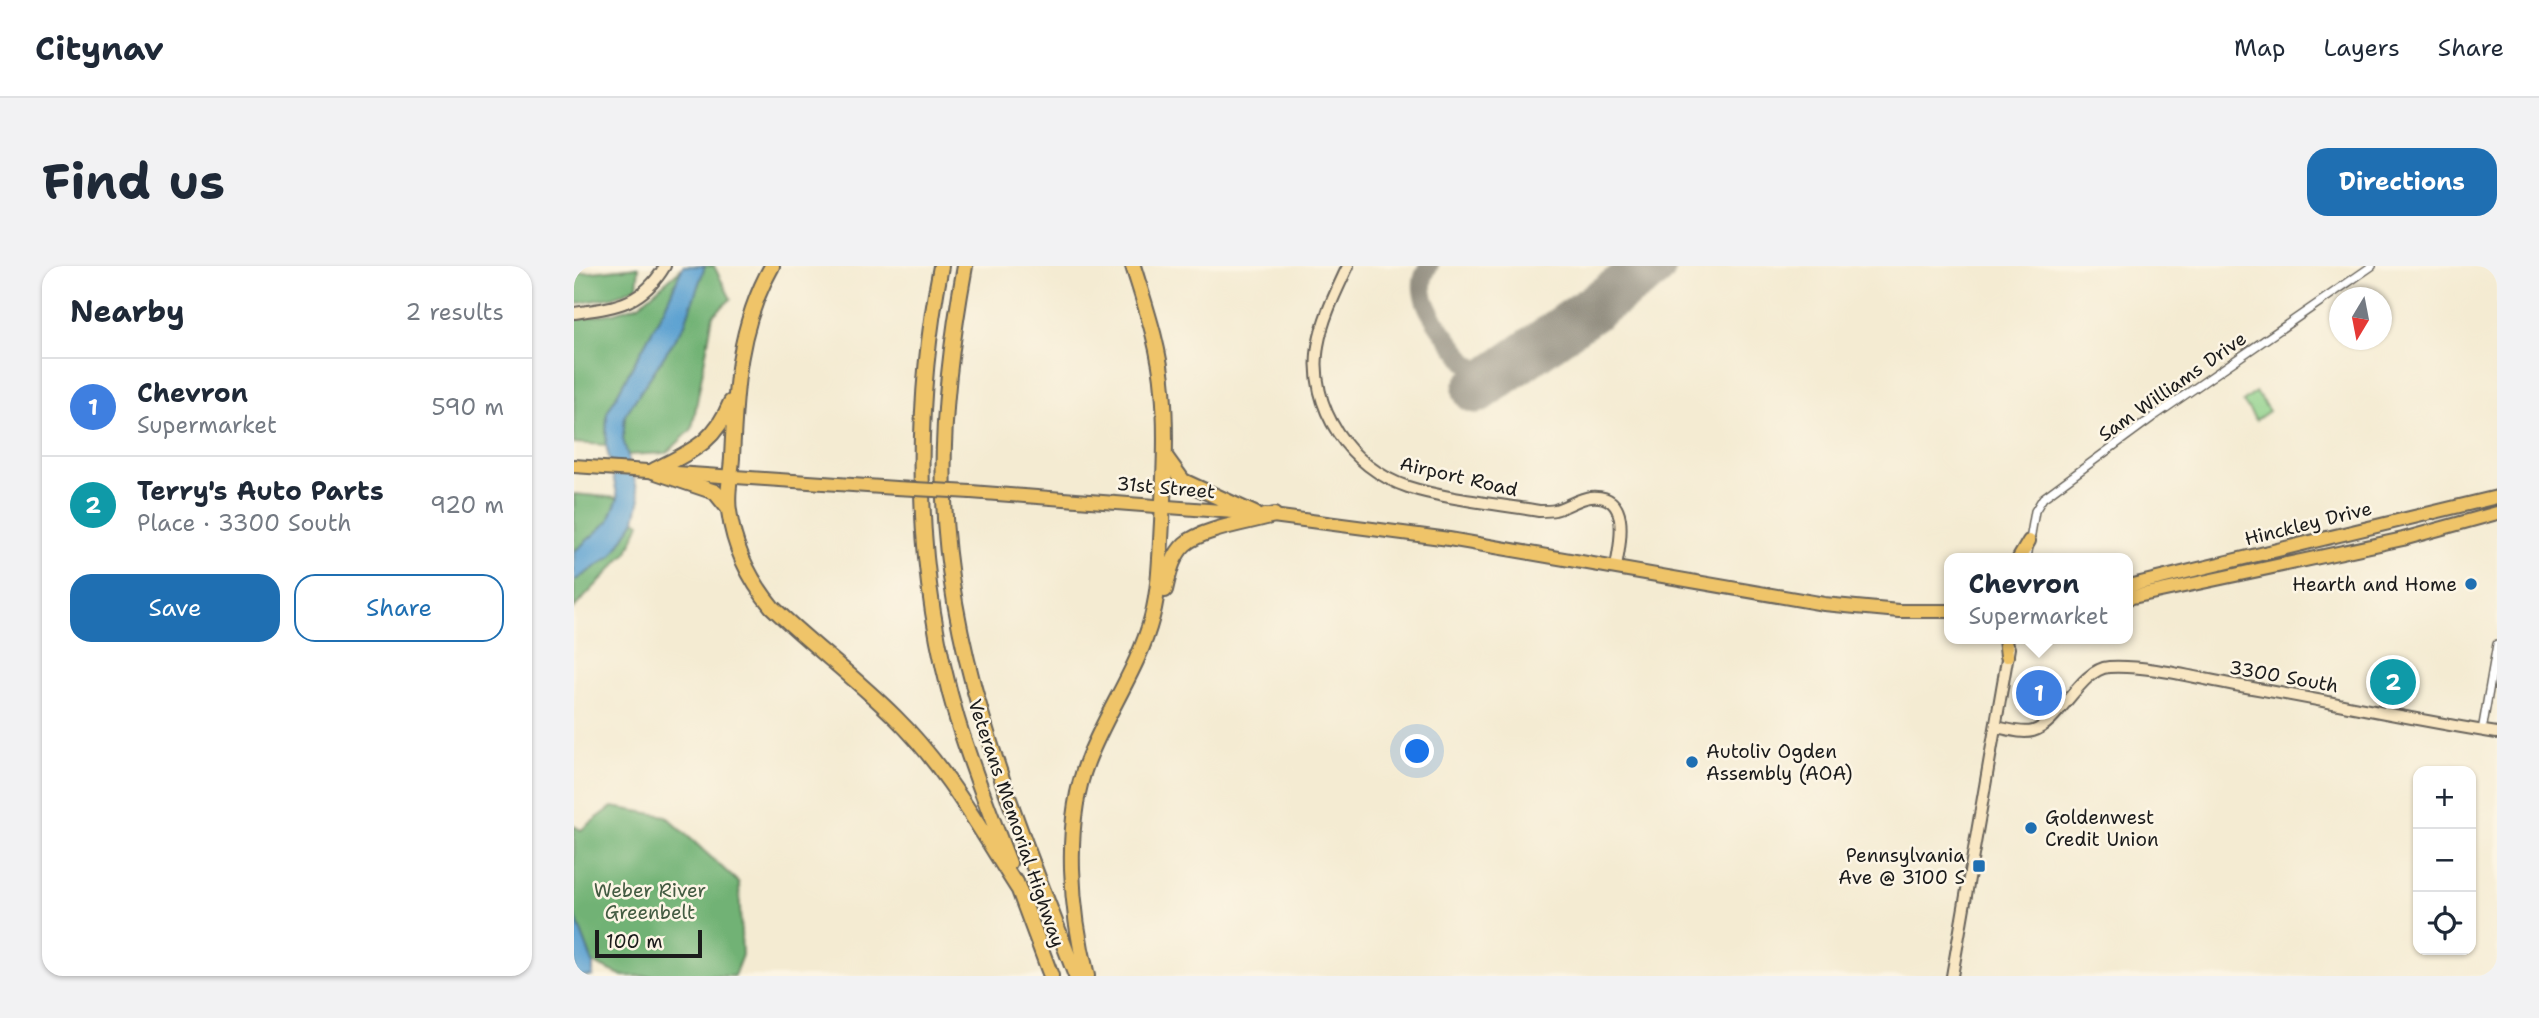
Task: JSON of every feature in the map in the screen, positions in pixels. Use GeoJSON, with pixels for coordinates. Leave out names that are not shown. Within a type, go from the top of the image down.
{"type":"FeatureCollection","features":[{"type":"Feature","properties":{"kind":"highway"},"geometry":{"type":"LineString","coordinates":[[772,266],[750,313],[741,344],[735,391],[728,508],[743,563],[755,586],[780,614],[896,718],[923,748],[966,807],[1019,890]]}},
{"type":"Feature","properties":{"kind":"highway","name":"Veterans Memorial Highway"},"geometry":{"type":"LineString","coordinates":[[942,266],[933,306],[922,433],[922,497],[927,562],[940,646],[957,718],[1051,976]]}},
{"type":"Feature","properties":{"kind":"highway","name":"Veterans Memorial Highway"},"geometry":{"type":"LineString","coordinates":[[965,266],[947,390],[944,498],[948,550],[973,682],[1000,778],[1076,976]]}},
{"type":"Feature","properties":{"kind":"highway"},"geometry":{"type":"LineString","coordinates":[[1087,976],[1078,942],[1072,886],[1074,826],[1079,795],[1086,764],[1141,648],[1152,618],[1158,585],[1165,456],[1163,387],[1133,266]]}},
{"type":"Feature","properties":{"kind":"highway"},"geometry":{"type":"LineString","coordinates":[[653,471],[703,445],[723,423],[735,391]]}},
{"type":"Feature","properties":{"kind":"highway"},"geometry":{"type":"LineString","coordinates":[[1165,456],[1183,481],[1255,514]]}},
{"type":"Feature","properties":{"kind":"highway"},"geometry":{"type":"LineString","coordinates":[[653,471],[715,492],[728,508]]}},
{"type":"Feature","properties":{"kind":"highway"},"geometry":{"type":"LineString","coordinates":[[1141,648],[1153,632],[1171,564],[1185,544],[1211,531],[1274,515]]}},
{"type":"Feature","properties":{"kind":"main road","name":"31st Street"},"geometry":{"type":"LineString","coordinates":[[574,466],[1163,505],[1274,515],[1437,537],[1861,608],[1944,611]]}},
{"type":"Feature","properties":{"kind":"main road","name":"Hinckley Drive"},"geometry":{"type":"LineString","coordinates":[[2133,585],[2493,498]]}},
{"type":"Feature","properties":{"kind":"main road","name":"Hinckley Drive"},"geometry":{"type":"LineString","coordinates":[[2133,597],[2362,548],[2496,515]]}},
{"type":"Feature","properties":{"kind":"main road"},"geometry":{"type":"LineString","coordinates":[[2022,553],[2029,541]]}},
{"type":"Feature","properties":{"kind":"street"},"geometry":{"type":"LineString","coordinates":[[574,313],[630,302],[654,284],[665,266]]}},
{"type":"Feature","properties":{"kind":"street","name":"Airport Road"},"geometry":{"type":"LineString","coordinates":[[1348,266],[1325,319],[1318,347],[1317,370],[1321,397],[1345,444],[1368,466],[1408,487],[1539,511],[1554,510],[1591,497],[1603,499],[1613,505],[1620,516],[1621,536],[1616,567]]}},
{"type":"Feature","properties":{"kind":"street","name":"Sam Williams Drive"},"geometry":{"type":"LineString","coordinates":[[2028,553],[2035,511],[2043,498],[2153,417],[2372,266]]}},
{"type":"Feature","properties":{"kind":"street"},"geometry":{"type":"LineString","coordinates":[[2493,498],[2496,515]]}},
{"type":"Feature","properties":{"kind":"street"},"geometry":{"type":"LineString","coordinates":[[1952,976],[2009,644]]}},
{"type":"Feature","properties":{"kind":"street"},"geometry":{"type":"LineString","coordinates":[[2482,731],[2497,644]]}},
{"type":"Feature","properties":{"kind":"street","name":"3300 South"},"geometry":{"type":"LineString","coordinates":[[1996,727],[2026,732],[2042,727],[2078,687],[2104,667],[2125,667],[2497,733]]}},
{"type":"Feature","properties":{"kind":"green space"},"geometry":{"type":"Polygon","coordinates":[[[705,266],[714,266],[731,299],[713,315],[692,429],[667,453],[627,455],[623,439],[625,415],[684,326],[705,266]]]}},
{"type":"Feature","properties":{"kind":"green space"},"geometry":{"type":"Polygon","coordinates":[[[639,267],[637,287],[614,297],[574,304],[574,274],[639,267]]]}},
{"type":"Feature","properties":{"kind":"green space"},"geometry":{"type":"Polygon","coordinates":[[[682,268],[664,309],[607,413],[606,445],[574,443],[574,319],[614,313],[639,305],[682,268]]]}},
{"type":"Feature","properties":{"kind":"green space"},"geometry":{"type":"Polygon","coordinates":[[[2256,392],[2269,411],[2256,420],[2243,402],[2256,392]]]}},
{"type":"Feature","properties":{"kind":"green space"},"geometry":{"type":"Polygon","coordinates":[[[574,494],[618,498],[609,521],[574,552],[574,494]]]}},
{"type":"Feature","properties":{"kind":"green space"},"geometry":{"type":"Polygon","coordinates":[[[635,520],[640,523],[628,552],[574,608],[574,581],[612,556],[635,520]]]}},
{"type":"Feature","properties":{"kind":"green space","name":"Weber River Greenbelt"},"geometry":{"type":"Polygon","coordinates":[[[612,807],[666,816],[739,883],[742,955],[734,976],[623,976],[593,963],[574,913],[574,826],[581,830],[612,807]]]}},
{"type":"Feature","properties":{"kind":"water"},"geometry":{"type":"Polygon","coordinates":[[[683,266],[705,266],[684,326],[625,415],[623,439],[640,499],[635,520],[612,556],[574,581],[574,552],[609,521],[618,498],[606,445],[607,413],[664,309],[683,266]]]}},
{"type":"Feature","properties":{"kind":"water"},"geometry":{"type":"Polygon","coordinates":[[[574,913],[593,963],[593,976],[574,976],[574,913]]]}},
{"type":"Feature","properties":{"kind":"taxiway"},"geometry":{"type":"LineString","coordinates":[[1429,266],[1423,278],[1426,303],[1440,328],[1465,361],[1487,371],[1511,366]]}},
{"type":"Feature","properties":{"kind":"runway"},"geometry":{"type":"LineString","coordinates":[[1476,390],[1653,266]]}},
{"type":"Feature","properties":{"kind":"place","name":"Hearth and Home"},"geometry":{"type":"Point","coordinates":[2471,584]}},
{"type":"Feature","properties":{"kind":"place","name":"Terry's Auto Parts"},"geometry":{"type":"Point","coordinates":[2393,682]}},
{"type":"Feature","properties":{"kind":"place","name":"Chevron"},"geometry":{"type":"Point","coordinates":[2039,693]}},
{"type":"Feature","properties":{"kind":"place","name":"Autoliv Ogden Assembly (AOA)"},"geometry":{"type":"Point","coordinates":[1692,762]}},
{"type":"Feature","properties":{"kind":"place","name":"Goldenwest Credit Union"},"geometry":{"type":"Point","coordinates":[2031,828]}},
{"type":"Feature","properties":{"kind":"place","name":"Pennsylvania Ave @ 3100 S"},"geometry":{"type":"Point","coordinates":[1979,866]}}]}
